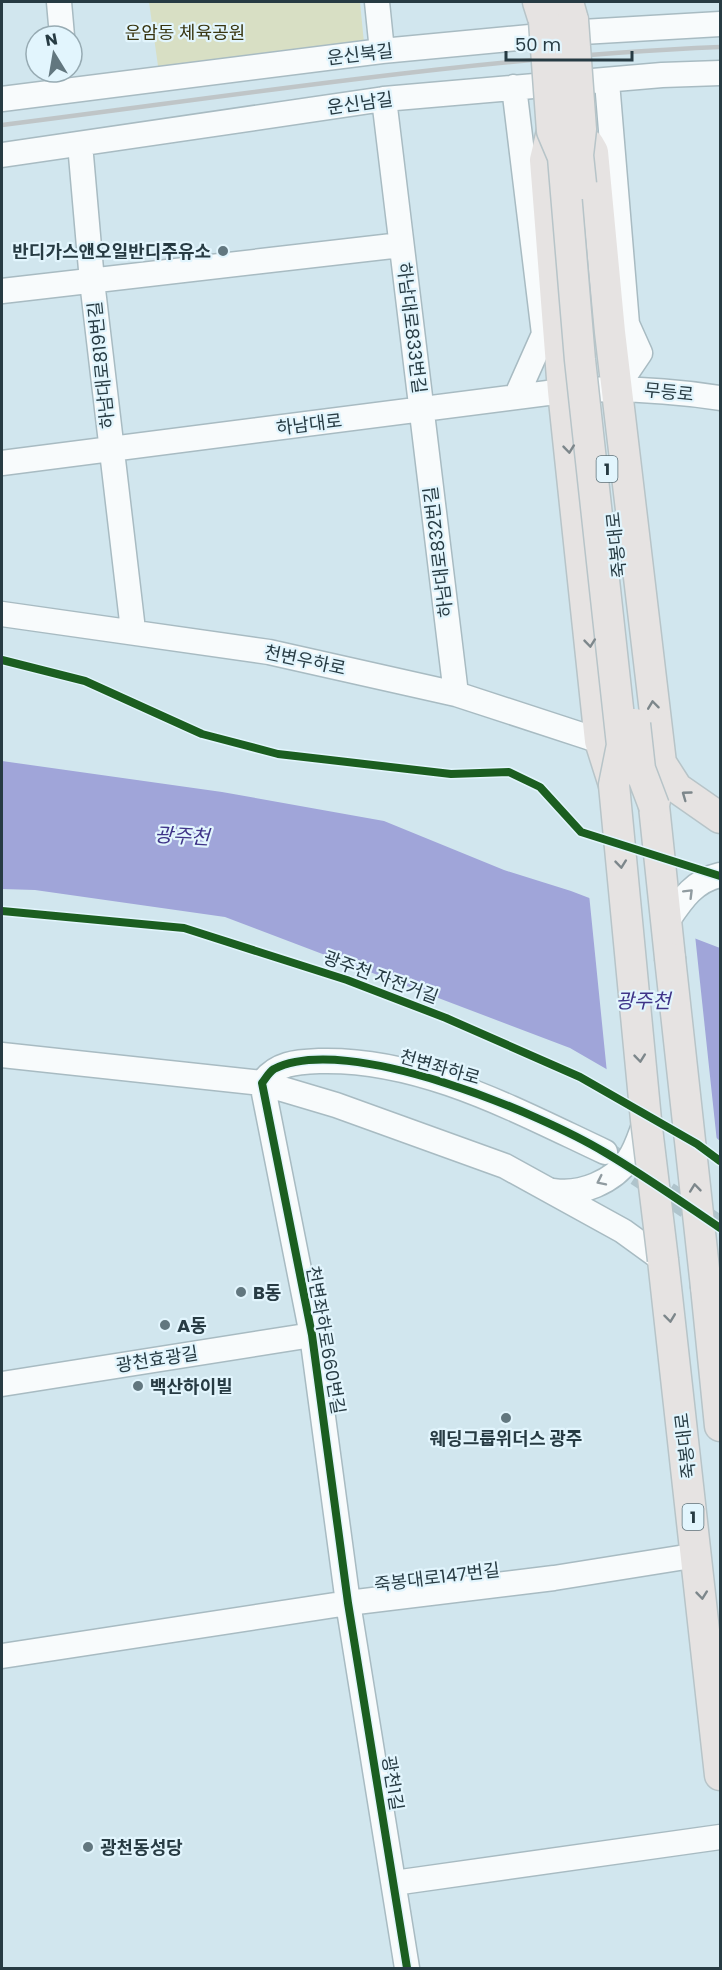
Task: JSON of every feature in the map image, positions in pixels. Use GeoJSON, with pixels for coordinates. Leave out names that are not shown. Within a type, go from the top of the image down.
{"type":"FeatureCollection","features":[{"type":"Feature","properties":{"kind":"main road","name":"1"},"geometry":{"type":"LineString","coordinates":[[557,8],[581,129]]}},
{"type":"Feature","properties":{"kind":"main road","name":"1"},"geometry":{"type":"LineString","coordinates":[[552,131],[557,8]]}},
{"type":"Feature","properties":{"kind":"main road"},"geometry":{"type":"LineString","coordinates":[[581,129],[592,152],[610,333],[661,763],[654,806]]}},
{"type":"Feature","properties":{"kind":"main road","name":"죽봉대로"},"geometry":{"type":"LineString","coordinates":[[581,129],[578,155],[596,364],[640,769],[654,806],[711,1300],[720,1426]]}},
{"type":"Feature","properties":{"kind":"main road"},"geometry":{"type":"LineString","coordinates":[[552,131],[545,160],[564,391],[600,741],[614,785]]}},
{"type":"Feature","properties":{"kind":"main road","name":"죽봉대로"},"geometry":{"type":"LineString","coordinates":[[552,131],[563,157],[580,360],[621,733],[622,745],[614,785]]}},
{"type":"Feature","properties":{"kind":"main road"},"geometry":{"type":"LineString","coordinates":[[661,763],[677,788],[720,818]]}},
{"type":"Feature","properties":{"kind":"main road","name":"1"},"geometry":{"type":"LineString","coordinates":[[614,785],[646,1120],[663,1260]]}},
{"type":"Feature","properties":{"kind":"main road","name":"죽봉대로"},"geometry":{"type":"LineString","coordinates":[[663,1260],[698,1555],[720,1775]]}},
{"type":"Feature","properties":{"kind":"street"},"geometry":{"type":"LineString","coordinates":[[58,2],[61,24]]}},
{"type":"Feature","properties":{"kind":"street"},"geometry":{"type":"LineString","coordinates":[[377,2],[382,51]]}},
{"type":"Feature","properties":{"kind":"street","name":"운신북길"},"geometry":{"type":"LineString","coordinates":[[84,80],[582,32],[720,24]]}},
{"type":"Feature","properties":{"kind":"street","name":"운신남길"},"geometry":{"type":"LineString","coordinates":[[2,155],[384,99],[514,87],[607,82],[662,75],[720,73]]}},
{"type":"Feature","properties":{"kind":"street"},"geometry":{"type":"LineString","coordinates":[[607,82],[627,324],[640,353],[617,387]]}},
{"type":"Feature","properties":{"kind":"street","name":"운신북길"},"geometry":{"type":"LineString","coordinates":[[2,99],[59,84]]}},
{"type":"Feature","properties":{"kind":"street"},"geometry":{"type":"LineString","coordinates":[[514,87],[544,334],[516,397]]}},
{"type":"Feature","properties":{"kind":"street","name":"하남대로833번길"},"geometry":{"type":"LineString","coordinates":[[384,99],[422,410]]}},
{"type":"Feature","properties":{"kind":"street","name":"하남대로819번길"},"geometry":{"type":"LineString","coordinates":[[80,144],[110,449],[133,630]]}},
{"type":"Feature","properties":{"kind":"street","name":"하남대로833번길"},"geometry":{"type":"LineString","coordinates":[[256,263],[401,245]]}},
{"type":"Feature","properties":{"kind":"street","name":"하남대로819번길"},"geometry":{"type":"LineString","coordinates":[[2,291],[256,263]]}},
{"type":"Feature","properties":{"kind":"street","name":"하남대로"},"geometry":{"type":"LineString","coordinates":[[2,463],[564,391],[617,387]]}},
{"type":"Feature","properties":{"kind":"street","name":"무등로"},"geometry":{"type":"LineString","coordinates":[[617,387],[667,390],[720,398]]}},
{"type":"Feature","properties":{"kind":"street","name":"하남대로832번길"},"geometry":{"type":"LineString","coordinates":[[422,410],[456,694]]}},
{"type":"Feature","properties":{"kind":"street","name":"천변우하로"},"geometry":{"type":"LineString","coordinates":[[2,614],[133,630],[269,652],[456,694],[600,741]]}},
{"type":"Feature","properties":{"kind":"street"},"geometry":{"type":"LineString","coordinates":[[666,923],[688,891],[708,878],[720,875]]}},
{"type":"Feature","properties":{"kind":"street"},"geometry":{"type":"LineString","coordinates":[[2,1055],[262,1083],[436,1140],[505,1166],[623,1231],[663,1260]]}},
{"type":"Feature","properties":{"kind":"street","name":"천변좌하로"},"geometry":{"type":"LineString","coordinates":[[262,1083],[272,1070],[296,1062],[359,1063],[411,1072],[494,1100],[605,1152]]}},
{"type":"Feature","properties":{"kind":"street","name":"천변좌하로660번길"},"geometry":{"type":"LineString","coordinates":[[262,1083],[312,1335],[348,1604]]}},
{"type":"Feature","properties":{"kind":"street"},"geometry":{"type":"LineString","coordinates":[[554,1191],[570,1193],[616,1174],[630,1158],[646,1120]]}},
{"type":"Feature","properties":{"kind":"street","name":"광천효광길"},"geometry":{"type":"LineString","coordinates":[[2,1384],[312,1335]]}},
{"type":"Feature","properties":{"kind":"street","name":"죽봉대로147번길"},"geometry":{"type":"LineString","coordinates":[[2,1656],[348,1604],[554,1578],[698,1555]]}},
{"type":"Feature","properties":{"kind":"street","name":"광천1길"},"geometry":{"type":"LineString","coordinates":[[348,1604],[407,1968]]}},
{"type":"Feature","properties":{"kind":"street"},"geometry":{"type":"LineString","coordinates":[[394,1883],[720,1837]]}},
{"type":"Feature","properties":{"kind":"green space","name":"운암동 체육공원"},"geometry":{"type":"Polygon","coordinates":[[[149,2],[360,2],[364,43],[158,66],[149,2]]]}},
{"type":"Feature","properties":{"kind":"water","name":"광주천"},"geometry":{"type":"Polygon","coordinates":[[[2,761],[222,792],[384,821],[504,870],[571,891],[720,948],[720,1141],[698,1122],[570,1048],[225,917],[35,890],[2,889],[2,761]]]}},
{"type":"Feature","properties":{"kind":"pier"},"geometry":{"type":"Polygon","coordinates":[[[589,894],[695,935],[717,1142],[697,1125],[607,1073],[589,894]]]}},
{"type":"Feature","properties":{"kind":"tunnel"},"geometry":{"type":"LineString","coordinates":[[607,1154],[720,1228]]}},
{"type":"Feature","properties":{"kind":"railway"},"geometry":{"type":"LineString","coordinates":[[2,125],[450,68],[540,59],[720,47]]}},
{"type":"Feature","properties":{"kind":"cycle path"},"geometry":{"type":"LineString","coordinates":[[2,660],[85,681],[202,734],[278,754],[451,774],[509,772],[540,787],[581,832],[720,876]]}},
{"type":"Feature","properties":{"kind":"cycle path","name":"광주천 자전거길"},"geometry":{"type":"LineString","coordinates":[[2,911],[184,928],[347,980],[446,1018],[580,1077],[697,1144],[720,1161]]}},
{"type":"Feature","properties":{"kind":"cycle path"},"geometry":{"type":"LineString","coordinates":[[407,1968],[348,1603],[312,1335],[262,1083],[274,1069],[307,1060],[347,1061],[394,1069],[443,1082],[491,1099],[576,1136],[635,1171],[720,1228]]}},
{"type":"Feature","properties":{"kind":"place","name":"반디가스앤오일반디주유소"},"geometry":{"type":"Point","coordinates":[223,251]}},
{"type":"Feature","properties":{"kind":"place","name":"B동"},"geometry":{"type":"Point","coordinates":[241,1292]}},
{"type":"Feature","properties":{"kind":"place","name":"A동"},"geometry":{"type":"Point","coordinates":[165,1325]}},
{"type":"Feature","properties":{"kind":"place","name":"백산하이빌"},"geometry":{"type":"Point","coordinates":[138,1386]}},
{"type":"Feature","properties":{"kind":"place","name":"웨딩그룹위더스 광주"},"geometry":{"type":"Point","coordinates":[506,1418]}},
{"type":"Feature","properties":{"kind":"place","name":"광천동성당"},"geometry":{"type":"Point","coordinates":[88,1847]}}]}
